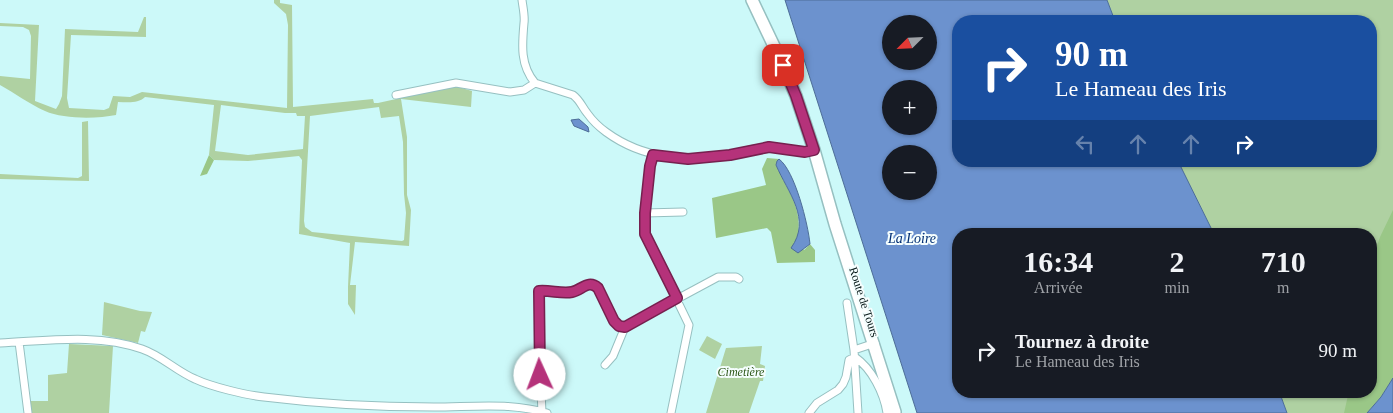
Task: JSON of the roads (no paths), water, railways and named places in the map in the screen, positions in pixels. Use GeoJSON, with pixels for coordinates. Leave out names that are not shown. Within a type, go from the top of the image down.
{"type":"FeatureCollection","features":[{"type":"Feature","properties":{"kind":"main road","name":"Route de Tours"},"geometry":{"type":"LineString","coordinates":[[752,0],[796,96],[827,194],[838,222],[875,343],[888,378],[892,413]]}},
{"type":"Feature","properties":{"kind":"street"},"geometry":{"type":"LineString","coordinates":[[522,0],[524,23],[522,51],[527,70],[535,83],[573,95],[578,99],[586,112],[606,132],[632,147],[653,155],[688,159],[730,155],[769,147],[805,152],[814,150]]}},
{"type":"Feature","properties":{"kind":"street"},"geometry":{"type":"LineString","coordinates":[[396,95],[456,83],[510,92],[524,90],[535,83]]}},
{"type":"Feature","properties":{"kind":"street"},"geometry":{"type":"LineString","coordinates":[[653,155],[645,213],[645,234],[687,318],[689,332],[672,409]]}},
{"type":"Feature","properties":{"kind":"street"},"geometry":{"type":"LineString","coordinates":[[645,213],[683,212]]}},
{"type":"Feature","properties":{"kind":"street"},"geometry":{"type":"LineString","coordinates":[[605,365],[613,356],[625,327],[718,277],[736,277],[739,279]]}},
{"type":"Feature","properties":{"kind":"street"},"geometry":{"type":"LineString","coordinates":[[0,343],[44,339],[126,344],[155,354],[196,380],[262,397],[345,404],[501,407],[544,412],[539,352],[539,291],[572,292],[591,284],[594,285],[598,288],[614,321],[619,326],[625,327]]}},
{"type":"Feature","properties":{"kind":"street"},"geometry":{"type":"LineString","coordinates":[[848,303],[858,413]]}},
{"type":"Feature","properties":{"kind":"street"},"geometry":{"type":"LineString","coordinates":[[19,342],[28,413]]}},
{"type":"Feature","properties":{"kind":"street"},"geometry":{"type":"LineString","coordinates":[[809,413],[817,403],[838,390],[843,384],[849,360],[854,354],[875,343]]}},
{"type":"Feature","properties":{"kind":"street"},"geometry":{"type":"LineString","coordinates":[[854,354],[878,384],[892,413]]}},
{"type":"Feature","properties":{"kind":"water","name":"La Loire"},"geometry":{"type":"Polygon","coordinates":[[[785,0],[1107,0],[1113,15],[952,15],[952,167],[1181,167],[1211,228],[952,228],[952,398],[1282,398],[1287,413],[917,413],[785,0]]]}},
{"type":"Feature","properties":{"kind":"water"},"geometry":{"type":"Polygon","coordinates":[[[579,119],[588,127],[589,132],[574,126],[571,120],[579,119]]]}},
{"type":"Feature","properties":{"kind":"water"},"geometry":{"type":"Polygon","coordinates":[[[779,159],[785,165],[795,186],[807,224],[810,244],[798,253],[791,248],[797,237],[799,216],[792,196],[776,165],[779,159]]]}},
{"type":"Feature","properties":{"kind":"water"},"geometry":{"type":"Polygon","coordinates":[[[1393,378],[1393,413],[1367,413],[1381,397],[1393,378]]]}},
{"type":"Feature","properties":{"kind":"park label","name":"Cimetière"},"geometry":{"type":"Point","coordinates":[741,372]}}]}
